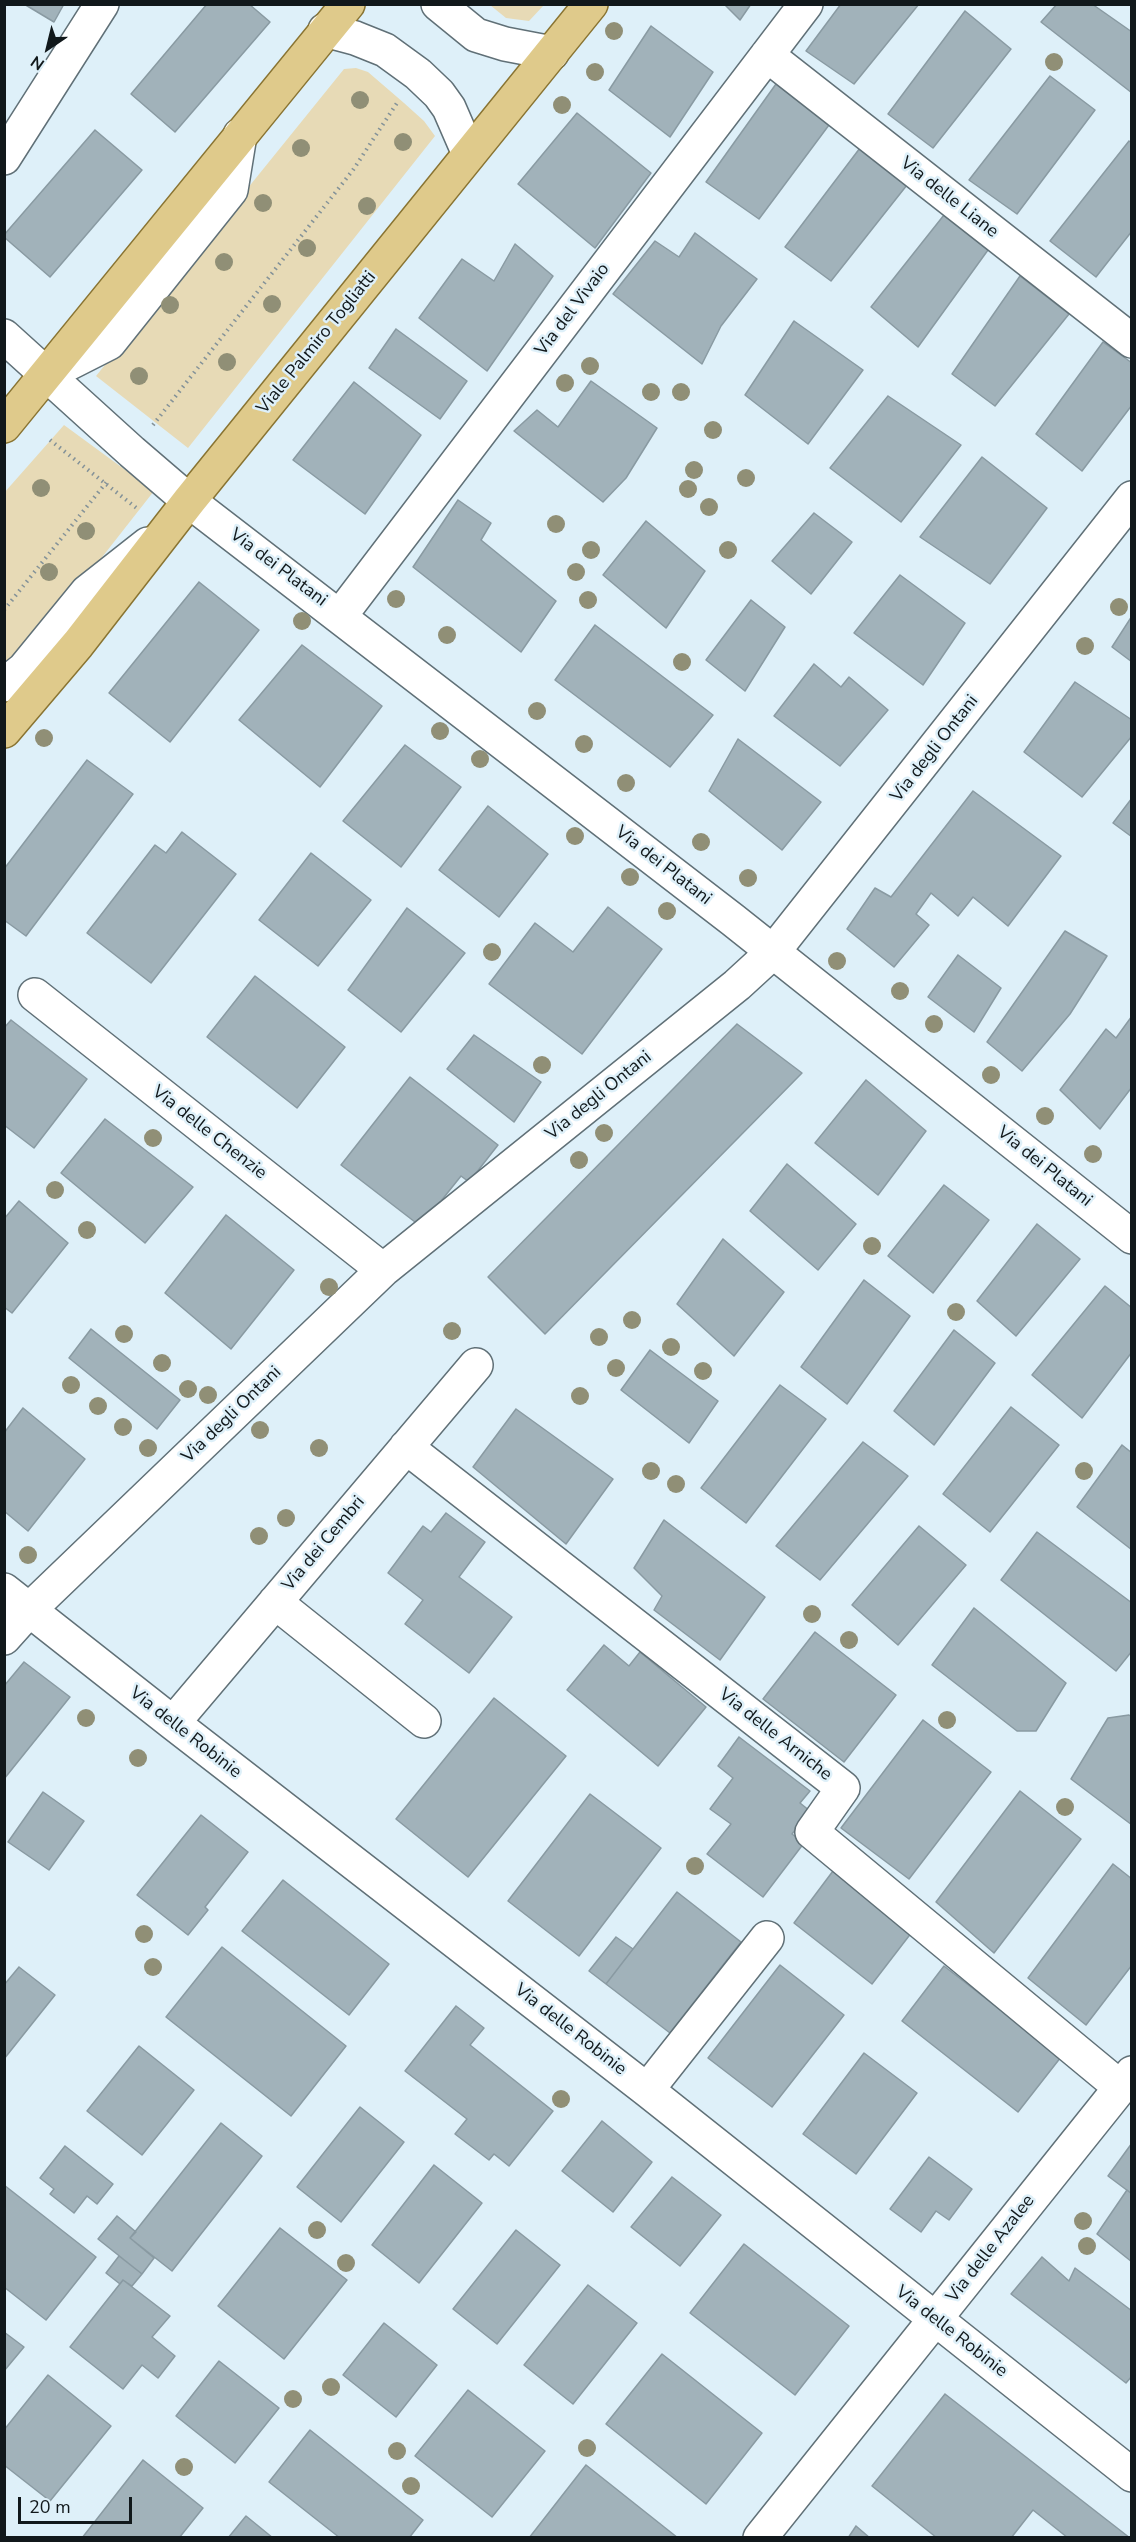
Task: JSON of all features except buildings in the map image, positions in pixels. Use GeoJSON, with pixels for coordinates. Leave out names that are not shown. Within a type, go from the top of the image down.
{"type":"FeatureCollection","features":[{"type":"Feature","properties":{"kind":"main road"},"geometry":{"type":"LineString","coordinates":[[4,426],[348,4]]}},
{"type":"Feature","properties":{"kind":"main road","name":"Viale Palmiro Togliatti"},"geometry":{"type":"LineString","coordinates":[[4,731],[78,644],[189,501],[591,4]]}},
{"type":"Feature","properties":{"kind":"street"},"geometry":{"type":"LineString","coordinates":[[4,158],[102,4]]}},
{"type":"Feature","properties":{"kind":"street"},"geometry":{"type":"LineString","coordinates":[[438,4],[476,35],[505,44],[552,53]]}},
{"type":"Feature","properties":{"kind":"street","name":"Via del Vivaio"},"geometry":{"type":"LineString","coordinates":[[340,616],[806,4]]}},
{"type":"Feature","properties":{"kind":"street"},"geometry":{"type":"LineString","coordinates":[[325,30],[355,38],[385,50],[418,74],[439,94],[449,108],[469,154]]}},
{"type":"Feature","properties":{"kind":"street","name":"Via delle Liane"},"geometry":{"type":"LineString","coordinates":[[767,55],[1131,341]]}},
{"type":"Feature","properties":{"kind":"street","name":"Via dei Platani"},"geometry":{"type":"LineString","coordinates":[[4,336],[189,501],[773,952],[1131,1237]]}},
{"type":"Feature","properties":{"kind":"street","name":"Via degli Ontani"},"geometry":{"type":"LineString","coordinates":[[4,1638],[30,1609],[383,1270],[728,993],[773,952],[1131,498]]}},
{"type":"Feature","properties":{"kind":"street","name":"Viale Palmiro Togliatti"},"geometry":{"type":"LineString","coordinates":[[4,685],[24,669],[87,592],[165,531]]}},
{"type":"Feature","properties":{"kind":"street","name":"Via delle Chenzie"},"geometry":{"type":"LineString","coordinates":[[35,995],[383,1270]]}},
{"type":"Feature","properties":{"kind":"street","name":"Via dei Cembri"},"geometry":{"type":"LineString","coordinates":[[173,1723],[476,1365]]}},
{"type":"Feature","properties":{"kind":"street","name":"Via delle Arniche"},"geometry":{"type":"LineString","coordinates":[[406,1447],[843,1788],[812,1832],[1126,2080]]}},
{"type":"Feature","properties":{"kind":"street","name":"Via delle Robinie"},"geometry":{"type":"LineString","coordinates":[[4,1590],[647,2090],[1131,2475]]}},
{"type":"Feature","properties":{"kind":"street"},"geometry":{"type":"LineString","coordinates":[[275,1602],[424,1721]]}},
{"type":"Feature","properties":{"kind":"street"},"geometry":{"type":"LineString","coordinates":[[647,2090],[767,1938]]}},
{"type":"Feature","properties":{"kind":"street","name":"Via delle Azalee"},"geometry":{"type":"LineString","coordinates":[[760,2538],[1126,2080]]}},
{"type":"Feature","properties":{"kind":"path"},"geometry":{"type":"LineString","coordinates":[[155,423],[353,170],[399,99]]}},
{"type":"Feature","properties":{"kind":"path"},"geometry":{"type":"LineString","coordinates":[[50,440],[139,510]]}},
{"type":"Feature","properties":{"kind":"path"},"geometry":{"type":"LineString","coordinates":[[4,610],[113,475]]}},
{"type":"Feature","properties":{"kind":"shaded area"},"geometry":{"type":"Polygon","coordinates":[[[490,5],[544,5],[529,21],[506,18],[490,5]]]}},
{"type":"Feature","properties":{"kind":"shaded area"},"geometry":{"type":"Polygon","coordinates":[[[356,68],[368,72],[424,121],[435,136],[188,448],[96,376],[344,69],[356,68]]]}},
{"type":"Feature","properties":{"kind":"shaded area"},"geometry":{"type":"Polygon","coordinates":[[[64,425],[154,491],[19,663],[4,668],[4,493],[64,425]]]}}]}
